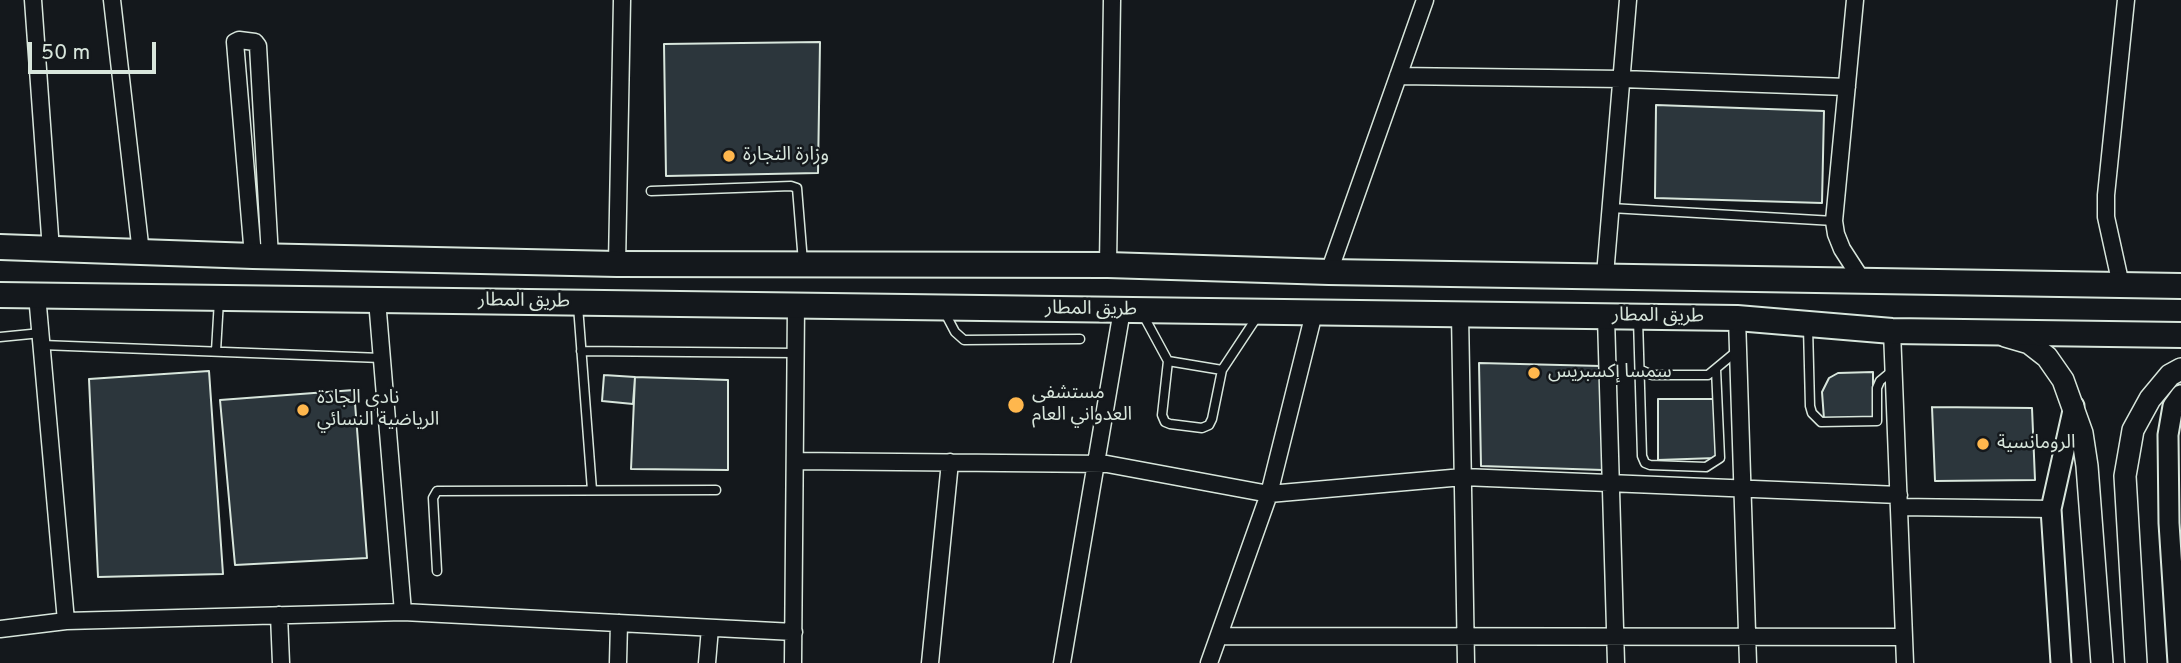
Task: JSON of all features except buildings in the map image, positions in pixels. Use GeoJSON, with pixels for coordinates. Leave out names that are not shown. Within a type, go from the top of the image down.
{"type":"FeatureCollection","features":[{"type":"Feature","properties":{"kind":"main road","name":"طريق المطار"},"geometry":{"type":"LineString","coordinates":[[0,247],[261,257],[617,264],[1108,265],[1329,272],[2181,286]]}},
{"type":"Feature","properties":{"kind":"main road","name":"طريق المطار"},"geometry":{"type":"LineString","coordinates":[[0,295],[1737,318],[1892,331],[2181,335]]}},
{"type":"Feature","properties":{"kind":"main road"},"geometry":{"type":"LineString","coordinates":[[1989,332],[2029,343],[2047,356],[2063,380],[2074,406],[2082,433],[2087,466],[2102,663]]}},
{"type":"Feature","properties":{"kind":"main road"},"geometry":{"type":"LineString","coordinates":[[2136,663],[2125,476],[2133,430],[2150,399],[2170,375],[2181,369]]}},
{"type":"Feature","properties":{"kind":"street"},"geometry":{"type":"LineString","coordinates":[[33,0],[51,250]]}},
{"type":"Feature","properties":{"kind":"street"},"geometry":{"type":"LineString","coordinates":[[112,0],[141,253]]}},
{"type":"Feature","properties":{"kind":"street"},"geometry":{"type":"LineString","coordinates":[[617,264],[622,0]]}},
{"type":"Feature","properties":{"kind":"street"},"geometry":{"type":"LineString","coordinates":[[1108,265],[1112,0]]}},
{"type":"Feature","properties":{"kind":"street"},"geometry":{"type":"LineString","coordinates":[[1329,272],[1425,0]]}},
{"type":"Feature","properties":{"kind":"street"},"geometry":{"type":"LineString","coordinates":[[1605,275],[1628,0]]}},
{"type":"Feature","properties":{"kind":"street"},"geometry":{"type":"LineString","coordinates":[[1855,0],[1834,221],[1842,249],[1863,280]]}},
{"type":"Feature","properties":{"kind":"street"},"geometry":{"type":"LineString","coordinates":[[2121,285],[2106,217],[2106,195],[2126,0]]}},
{"type":"Feature","properties":{"kind":"street"},"geometry":{"type":"LineString","coordinates":[[239,40],[255,42],[258,46],[261,97],[261,257],[240,98],[235,42],[239,40]]}},
{"type":"Feature","properties":{"kind":"street"},"geometry":{"type":"LineString","coordinates":[[1398,76],[1622,79],[1847,87]]}},
{"type":"Feature","properties":{"kind":"street"},"geometry":{"type":"LineString","coordinates":[[240,98],[261,97]]}},
{"type":"Feature","properties":{"kind":"street"},"geometry":{"type":"LineString","coordinates":[[37,295],[66,621]]}},
{"type":"Feature","properties":{"kind":"street"},"geometry":{"type":"LineString","coordinates":[[377,300],[404,612]]}},
{"type":"Feature","properties":{"kind":"street"},"geometry":{"type":"LineString","coordinates":[[793,663],[796,305]]}},
{"type":"Feature","properties":{"kind":"street"},"geometry":{"type":"LineString","coordinates":[[1062,663],[1097,464],[1131,310]]}},
{"type":"Feature","properties":{"kind":"street"},"geometry":{"type":"LineString","coordinates":[[1209,663],[1269,494],[1314,313]]}},
{"type":"Feature","properties":{"kind":"street"},"geometry":{"type":"LineString","coordinates":[[1460,314],[1466,663]]}},
{"type":"Feature","properties":{"kind":"street"},"geometry":{"type":"LineString","coordinates":[[1606,317],[1616,663]]}},
{"type":"Feature","properties":{"kind":"street"},"geometry":{"type":"LineString","coordinates":[[1737,318],[1748,663]]}},
{"type":"Feature","properties":{"kind":"street"},"geometry":{"type":"LineString","coordinates":[[1892,331],[1905,663]]}},
{"type":"Feature","properties":{"kind":"street"},"geometry":{"type":"LineString","coordinates":[[2178,663],[2175,522],[2168,435],[2173,406],[2181,396]]}},
{"type":"Feature","properties":{"kind":"street"},"geometry":{"type":"LineString","coordinates":[[2061,663],[2051,509],[2074,406]]}},
{"type":"Feature","properties":{"kind":"street"},"geometry":{"type":"LineString","coordinates":[[795,461],[1097,464],[1269,494],[1463,477],[1742,489],[2051,509]]}},
{"type":"Feature","properties":{"kind":"street"},"geometry":{"type":"LineString","coordinates":[[930,663],[950,463]]}},
{"type":"Feature","properties":{"kind":"street"},"geometry":{"type":"LineString","coordinates":[[0,629],[66,621],[404,612],[794,632]]}},
{"type":"Feature","properties":{"kind":"street"},"geometry":{"type":"LineString","coordinates":[[279,615],[281,663]]}},
{"type":"Feature","properties":{"kind":"street"},"geometry":{"type":"LineString","coordinates":[[618,663],[619,623]]}},
{"type":"Feature","properties":{"kind":"street"},"geometry":{"type":"LineString","coordinates":[[707,663],[710,628]]}},
{"type":"Feature","properties":{"kind":"street"},"geometry":{"type":"LineString","coordinates":[[1219,636],[1905,637]]}},
{"type":"Feature","properties":{"kind":"lane"},"geometry":{"type":"LineString","coordinates":[[651,191],[791,186],[797,188],[803,265]]}},
{"type":"Feature","properties":{"kind":"lane"},"geometry":{"type":"LineString","coordinates":[[1611,208],[1834,221]]}},
{"type":"Feature","properties":{"kind":"lane"},"geometry":{"type":"LineString","coordinates":[[216,351],[219,297]]}},
{"type":"Feature","properties":{"kind":"lane"},"geometry":{"type":"LineString","coordinates":[[578,303],[592,490]]}},
{"type":"Feature","properties":{"kind":"lane"},"geometry":{"type":"LineString","coordinates":[[942,307],[955,332],[964,340],[1080,339]]}},
{"type":"Feature","properties":{"kind":"lane"},"geometry":{"type":"LineString","coordinates":[[1131,310],[1168,361],[1162,415],[1165,422],[1202,428],[1209,425],[1212,419],[1222,370],[1260,312]]}},
{"type":"Feature","properties":{"kind":"lane"},"geometry":{"type":"LineString","coordinates":[[1638,317],[1642,456],[1645,463],[1706,467],[1720,458],[1716,369]]}},
{"type":"Feature","properties":{"kind":"lane"},"geometry":{"type":"LineString","coordinates":[[1808,324],[1810,406],[1812,413],[1821,422],[1877,421],[1877,388],[1880,381],[1894,370]]}},
{"type":"Feature","properties":{"kind":"lane"},"geometry":{"type":"LineString","coordinates":[[0,337],[216,351],[382,358]]}},
{"type":"Feature","properties":{"kind":"lane"},"geometry":{"type":"LineString","coordinates":[[581,351],[796,353]]}},
{"type":"Feature","properties":{"kind":"lane"},"geometry":{"type":"LineString","coordinates":[[1641,370],[1652,375],[1708,374],[1737,351]]}},
{"type":"Feature","properties":{"kind":"lane"},"geometry":{"type":"LineString","coordinates":[[1168,361],[1222,370]]}},
{"type":"Feature","properties":{"kind":"lane"},"geometry":{"type":"LineString","coordinates":[[437,571],[433,498],[437,491],[716,490]]}},
{"type":"Feature","properties":{"kind":"place","name":"وزارة التجارة"},"geometry":{"type":"Point","coordinates":[729,156]}},
{"type":"Feature","properties":{"kind":"place","name":"سمسا إكسبريس"},"geometry":{"type":"Point","coordinates":[1534,373]}},
{"type":"Feature","properties":{"kind":"place","name":"مستشفى العدواني العام"},"geometry":{"type":"Point","coordinates":[1016,405]}},
{"type":"Feature","properties":{"kind":"place","name":"نادي الجادة الرياضية النسائي"},"geometry":{"type":"Point","coordinates":[303,410]}},
{"type":"Feature","properties":{"kind":"place","name":"الرومانسية"},"geometry":{"type":"Point","coordinates":[1983,444]}}]}
